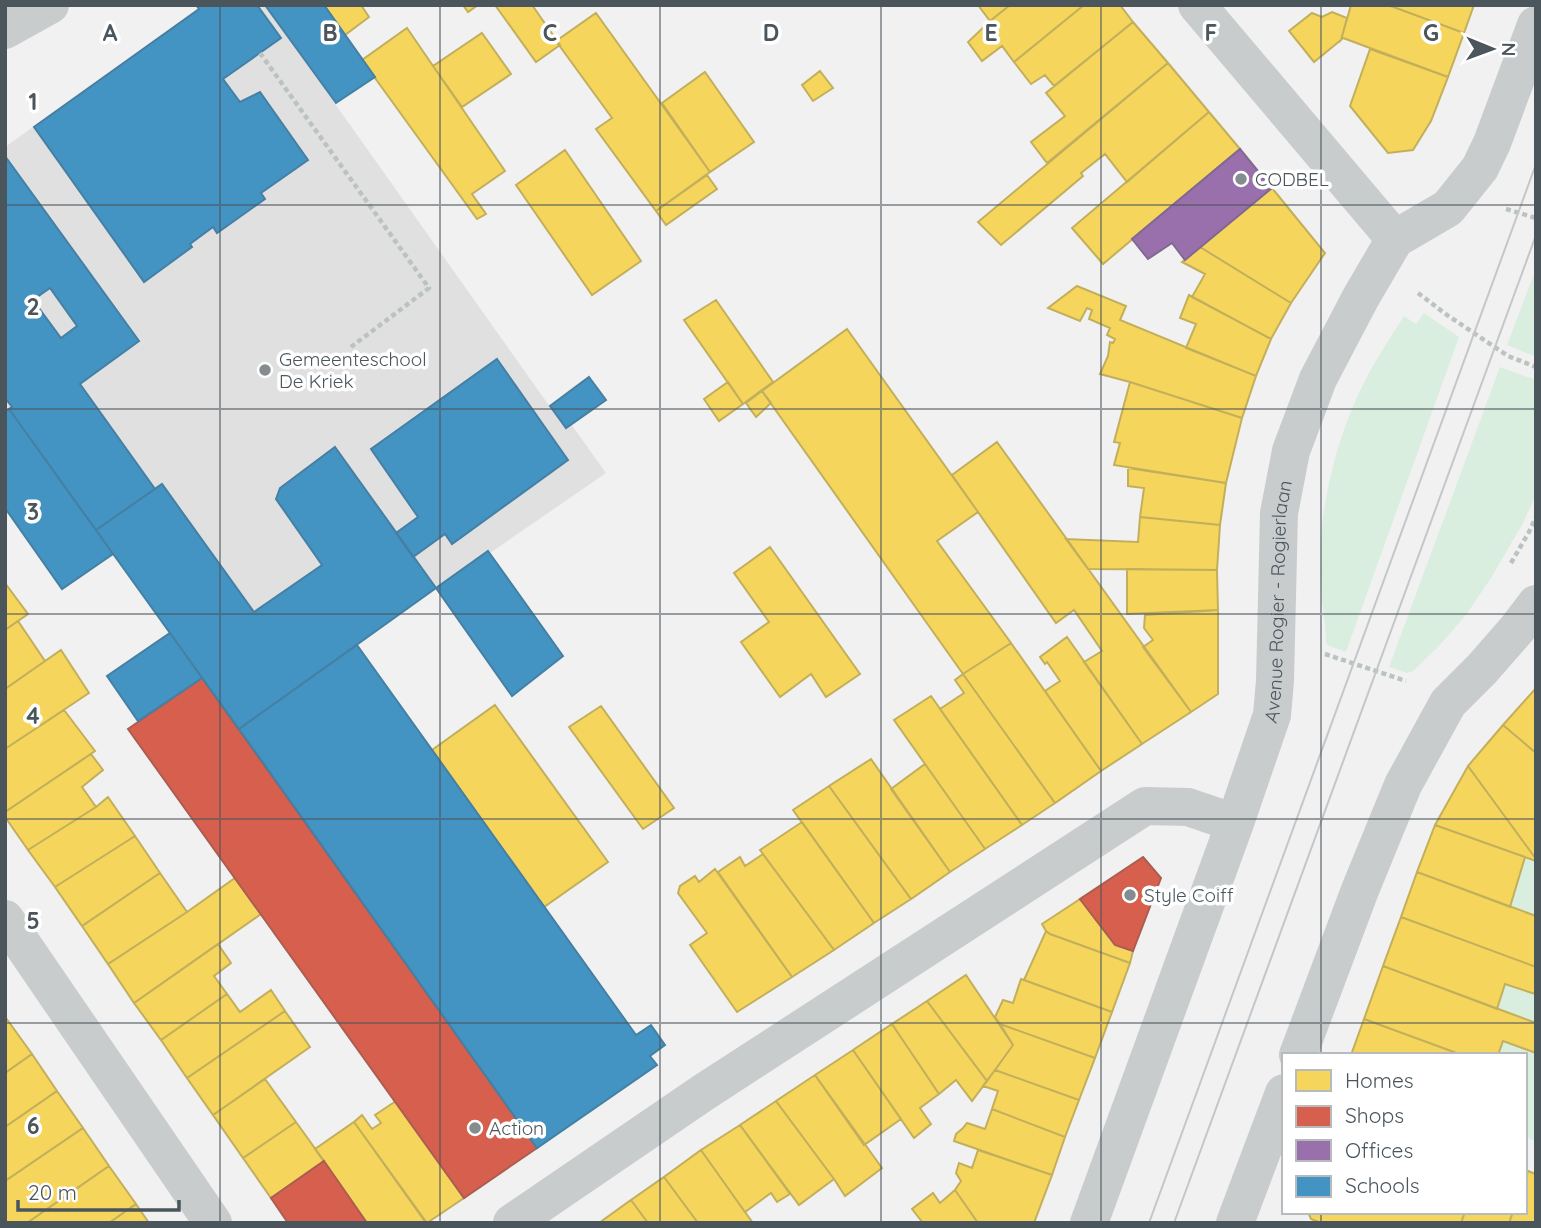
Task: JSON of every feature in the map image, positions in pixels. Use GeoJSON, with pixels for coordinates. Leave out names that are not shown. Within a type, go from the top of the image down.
{"type":"FeatureCollection","features":[{"type":"Feature","properties":{"kind":"street"},"geometry":{"type":"LineString","coordinates":[[5,30],[50,5]]}},
{"type":"Feature","properties":{"kind":"street"},"geometry":{"type":"LineString","coordinates":[[1197,5],[1395,239]]}},
{"type":"Feature","properties":{"kind":"street","name":"Avenue Rogier - Rogierlaan"},"geometry":{"type":"LineString","coordinates":[[1089,1223],[1236,823],[1272,715],[1279,513],[1290,451],[1318,379],[1395,239],[1448,208],[1480,168],[1536,25]]}},
{"type":"Feature","properties":{"kind":"street"},"geometry":{"type":"LineString","coordinates":[[1299,1053],[1403,785],[1448,703],[1491,659],[1536,604]]}},
{"type":"Feature","properties":{"kind":"street"},"geometry":{"type":"LineString","coordinates":[[512,1223],[704,1092],[1145,806],[1188,807],[1236,823]]}},
{"type":"Feature","properties":{"kind":"street"},"geometry":{"type":"LineString","coordinates":[[5,919],[213,1223]]}},
{"type":"Feature","properties":{"kind":"street"},"geometry":{"type":"LineString","coordinates":[[1235,1223],[1282,1098]]}},
{"type":"Feature","properties":{"kind":"path"},"geometry":{"type":"LineString","coordinates":[[260,53],[429,288],[351,348]]}},
{"type":"Feature","properties":{"kind":"path"},"geometry":{"type":"LineString","coordinates":[[1395,239],[1402,274],[1420,296],[1508,356],[1536,367]]}},
{"type":"Feature","properties":{"kind":"path"},"geometry":{"type":"LineString","coordinates":[[1314,650],[1416,684],[1428,685],[1448,703]]}},
{"type":"Feature","properties":{"kind":"shaded area","name":"Gemeenteschool De Kriek"},"geometry":{"type":"Polygon","coordinates":[[[196,5],[265,5],[565,428],[571,424],[606,473],[490,553],[487,551],[239,729],[5,404],[5,147],[198,9],[196,5]]]}},
{"type":"Feature","properties":{"kind":"green space"},"geometry":{"type":"Polygon","coordinates":[[[1536,269],[1536,357],[1507,345],[1536,269]]]}},
{"type":"Feature","properties":{"kind":"green space"},"geometry":{"type":"Polygon","coordinates":[[[1424,313],[1459,337],[1346,652],[1326,643],[1320,550],[1329,482],[1349,416],[1374,364],[1404,316],[1416,324],[1424,313]]]}},
{"type":"Feature","properties":{"kind":"green space"},"geometry":{"type":"Polygon","coordinates":[[[1500,367],[1536,380],[1536,495],[1491,578],[1466,615],[1413,671],[1407,673],[1389,667],[1500,367]]]}},
{"type":"Feature","properties":{"kind":"green space"},"geometry":{"type":"Polygon","coordinates":[[[1525,857],[1536,861],[1536,916],[1510,907],[1525,857]]]}},
{"type":"Feature","properties":{"kind":"green space"},"geometry":{"type":"Polygon","coordinates":[[[1505,984],[1534,994],[1536,991],[1536,1023],[1497,1009],[1505,984]]]}},
{"type":"Feature","properties":{"kind":"green space"},"geometry":{"type":"Polygon","coordinates":[[[1503,1041],[1536,1053],[1536,1141],[1527,1138],[1527,1053],[1499,1053],[1503,1041]]]}},
{"type":"Feature","properties":{"kind":"building: Homes"},"geometry":{"type":"Polygon","coordinates":[[[324,5],[361,5],[369,17],[345,35],[324,5]]]}},
{"type":"Feature","properties":{"kind":"building: Homes"},"geometry":{"type":"Polygon","coordinates":[[[463,5],[478,5],[468,12],[463,5]]]}},
{"type":"Feature","properties":{"kind":"building: Homes"},"geometry":{"type":"Polygon","coordinates":[[[495,5],[532,5],[560,45],[536,62],[495,5]]]}},
{"type":"Feature","properties":{"kind":"building: Homes"},"geometry":{"type":"Polygon","coordinates":[[[978,5],[1010,5],[990,21],[978,5]]]}},
{"type":"Feature","properties":{"kind":"building: Homes"},"geometry":{"type":"Polygon","coordinates":[[[1010,5],[1084,5],[1014,62],[1002,46],[982,61],[968,42],[1010,5]]]}},
{"type":"Feature","properties":{"kind":"building: Homes"},"geometry":{"type":"Polygon","coordinates":[[[1084,5],[1120,5],[1133,22],[1054,86],[1045,75],[1031,84],[1014,62],[1084,5]]]}},
{"type":"Feature","properties":{"kind":"building: Homes"},"geometry":{"type":"Polygon","coordinates":[[[1351,5],[1388,5],[1464,33],[1448,77],[1343,38],[1341,40],[1351,5]]]}},
{"type":"Feature","properties":{"kind":"building: Homes"},"geometry":{"type":"Polygon","coordinates":[[[1388,5],[1474,5],[1464,33],[1388,5]]]}},
{"type":"Feature","properties":{"kind":"building: Homes"},"geometry":{"type":"Polygon","coordinates":[[[1332,12],[1347,18],[1341,40],[1314,62],[1289,31],[1312,13],[1322,17],[1332,12]]]}},
{"type":"Feature","properties":{"kind":"building: Homes"},"geometry":{"type":"Polygon","coordinates":[[[596,13],[710,172],[656,211],[596,129],[612,118],[556,41],[596,13]]]}},
{"type":"Feature","properties":{"kind":"building: Homes"},"geometry":{"type":"Polygon","coordinates":[[[1133,22],[1168,63],[1047,163],[1031,142],[1065,116],[1046,93],[1133,22]]]}},
{"type":"Feature","properties":{"kind":"building: Homes"},"geometry":{"type":"Polygon","coordinates":[[[407,28],[505,171],[472,194],[486,214],[477,219],[362,60],[407,28]]]}},
{"type":"Feature","properties":{"kind":"building: Homes"},"geometry":{"type":"Polygon","coordinates":[[[482,33],[511,74],[462,107],[433,66],[482,33]]]}},
{"type":"Feature","properties":{"kind":"building: Homes"},"geometry":{"type":"Polygon","coordinates":[[[1370,49],[1448,77],[1431,121],[1413,150],[1388,153],[1350,106],[1370,49]]]}},
{"type":"Feature","properties":{"kind":"building: Homes"},"geometry":{"type":"Polygon","coordinates":[[[1168,63],[1209,112],[1127,182],[1105,154],[1001,245],[978,222],[1168,63]]]}},
{"type":"Feature","properties":{"kind":"building: Homes"},"geometry":{"type":"Polygon","coordinates":[[[820,71],[833,88],[813,101],[802,85],[820,71]]]}},
{"type":"Feature","properties":{"kind":"building: Homes"},"geometry":{"type":"Polygon","coordinates":[[[705,72],[754,142],[710,172],[662,103],[705,72]]]}},
{"type":"Feature","properties":{"kind":"building: Homes"},"geometry":{"type":"Polygon","coordinates":[[[1209,112],[1240,149],[1103,264],[1072,228],[1209,112]]]}},
{"type":"Feature","properties":{"kind":"building: Homes"},"geometry":{"type":"Polygon","coordinates":[[[565,150],[641,261],[592,295],[516,185],[565,150]]]}},
{"type":"Feature","properties":{"kind":"building: Homes"},"geometry":{"type":"Polygon","coordinates":[[[707,175],[717,189],[666,225],[656,211],[707,175]]]}},
{"type":"Feature","properties":{"kind":"building: Homes"},"geometry":{"type":"Polygon","coordinates":[[[1272,188],[1325,253],[1291,303],[1200,247],[1272,188]]]}},
{"type":"Feature","properties":{"kind":"building: Homes"},"geometry":{"type":"Polygon","coordinates":[[[1200,247],[1291,303],[1271,339],[1192,297],[1205,274],[1182,262],[1200,247]]]}},
{"type":"Feature","properties":{"kind":"building: Homes"},"geometry":{"type":"Polygon","coordinates":[[[1077,286],[1126,306],[1120,320],[1256,376],[1242,418],[1100,374],[1108,356],[1110,342],[1113,343],[1115,339],[1107,335],[1110,328],[1089,319],[1092,310],[1087,308],[1080,321],[1048,308],[1077,286]]]}},
{"type":"Feature","properties":{"kind":"building: Homes"},"geometry":{"type":"Polygon","coordinates":[[[1189,295],[1271,339],[1256,376],[1186,348],[1196,324],[1180,318],[1189,295]]]}},
{"type":"Feature","properties":{"kind":"building: Homes"},"geometry":{"type":"Polygon","coordinates":[[[716,300],[773,382],[743,404],[684,320],[716,300]]]}},
{"type":"Feature","properties":{"kind":"building: Homes"},"geometry":{"type":"Polygon","coordinates":[[[847,329],[978,512],[937,541],[1011,643],[963,674],[762,391],[847,329]]]}},
{"type":"Feature","properties":{"kind":"building: Homes"},"geometry":{"type":"Polygon","coordinates":[[[728,382],[743,404],[719,421],[704,399],[728,382]]]}},
{"type":"Feature","properties":{"kind":"building: Homes"},"geometry":{"type":"Polygon","coordinates":[[[1130,382],[1242,418],[1226,483],[1114,465],[1120,443],[1114,442],[1130,382]]]}},
{"type":"Feature","properties":{"kind":"building: Homes"},"geometry":{"type":"Polygon","coordinates":[[[762,391],[771,403],[756,417],[746,403],[762,391]]]}},
{"type":"Feature","properties":{"kind":"building: Homes"},"geometry":{"type":"Polygon","coordinates":[[[997,442],[1191,712],[1142,744],[1084,662],[1102,651],[1074,610],[1056,623],[952,475],[997,442]]]}},
{"type":"Feature","properties":{"kind":"building: Homes"},"geometry":{"type":"Polygon","coordinates":[[[1128,468],[1226,483],[1220,525],[1140,517],[1144,488],[1128,486],[1128,468]]]}},
{"type":"Feature","properties":{"kind":"building: Homes"},"geometry":{"type":"Polygon","coordinates":[[[1140,517],[1220,525],[1217,570],[1088,569],[1066,539],[1138,542],[1140,517]]]}},
{"type":"Feature","properties":{"kind":"building: Homes"},"geometry":{"type":"Polygon","coordinates":[[[770,547],[860,674],[826,697],[811,674],[780,697],[741,642],[769,622],[734,573],[770,547]]]}},
{"type":"Feature","properties":{"kind":"building: Homes"},"geometry":{"type":"Polygon","coordinates":[[[1127,569],[1217,570],[1218,610],[1127,614],[1127,569]]]}},
{"type":"Feature","properties":{"kind":"building: Homes"},"geometry":{"type":"Polygon","coordinates":[[[5,583],[28,614],[5,630],[5,583]]]}},
{"type":"Feature","properties":{"kind":"building: Homes"},"geometry":{"type":"Polygon","coordinates":[[[1218,610],[1218,694],[1191,712],[1143,647],[1153,640],[1144,628],[1145,615],[1218,610]]]}},
{"type":"Feature","properties":{"kind":"building: Homes"},"geometry":{"type":"Polygon","coordinates":[[[18,621],[45,661],[5,689],[5,630],[18,621]]]}},
{"type":"Feature","properties":{"kind":"building: Homes"},"geometry":{"type":"Polygon","coordinates":[[[1067,637],[1142,744],[1101,771],[1045,691],[1060,681],[1047,662],[1045,664],[1040,657],[1067,637]]]}},
{"type":"Feature","properties":{"kind":"building: Homes"},"geometry":{"type":"Polygon","coordinates":[[[1011,643],[1101,771],[1055,803],[963,674],[1011,643]]]}},
{"type":"Feature","properties":{"kind":"building: Homes"},"geometry":{"type":"Polygon","coordinates":[[[61,650],[89,693],[5,749],[5,689],[61,650]]]}},
{"type":"Feature","properties":{"kind":"building: Homes"},"geometry":{"type":"Polygon","coordinates":[[[963,674],[1055,803],[1022,825],[940,709],[964,693],[955,680],[963,674]]]}},
{"type":"Feature","properties":{"kind":"building: Homes"},"geometry":{"type":"Polygon","coordinates":[[[1536,688],[1536,753],[1503,725],[1536,688]]]}},
{"type":"Feature","properties":{"kind":"building: Homes"},"geometry":{"type":"Polygon","coordinates":[[[931,696],[1022,825],[985,849],[894,720],[931,696]]]}},
{"type":"Feature","properties":{"kind":"building: Homes"},"geometry":{"type":"Polygon","coordinates":[[[495,705],[608,862],[544,907],[432,750],[495,705]]]}},
{"type":"Feature","properties":{"kind":"building: Homes"},"geometry":{"type":"Polygon","coordinates":[[[601,706],[674,808],[643,829],[569,727],[601,706]]]}},
{"type":"Feature","properties":{"kind":"building: Homes"},"geometry":{"type":"Polygon","coordinates":[[[64,710],[95,751],[5,812],[5,749],[64,710]]]}},
{"type":"Feature","properties":{"kind":"building: Homes"},"geometry":{"type":"Polygon","coordinates":[[[1503,725],[1536,753],[1536,859],[1468,766],[1503,725]]]}},
{"type":"Feature","properties":{"kind":"building: Homes"},"geometry":{"type":"Polygon","coordinates":[[[91,754],[103,770],[82,787],[96,807],[28,850],[5,817],[5,812],[91,754]]]}},
{"type":"Feature","properties":{"kind":"building: Homes"},"geometry":{"type":"Polygon","coordinates":[[[871,759],[950,872],[911,899],[829,786],[871,759]]]}},
{"type":"Feature","properties":{"kind":"building: Homes"},"geometry":{"type":"Polygon","coordinates":[[[925,764],[985,849],[950,872],[891,789],[925,764]]]}},
{"type":"Feature","properties":{"kind":"building: Homes"},"geometry":{"type":"Polygon","coordinates":[[[1468,766],[1536,859],[1536,861],[1435,825],[1468,766]]]}},
{"type":"Feature","properties":{"kind":"building: Homes"},"geometry":{"type":"Polygon","coordinates":[[[829,786],[911,899],[874,923],[793,810],[829,786]]]}},
{"type":"Feature","properties":{"kind":"building: Homes"},"geometry":{"type":"Polygon","coordinates":[[[108,797],[135,836],[55,887],[28,850],[108,797]]]}},
{"type":"Feature","properties":{"kind":"building: Homes"},"geometry":{"type":"Polygon","coordinates":[[[802,822],[874,923],[834,950],[760,850],[802,822]]]}},
{"type":"Feature","properties":{"kind":"building: Homes"},"geometry":{"type":"Polygon","coordinates":[[[1435,825],[1525,857],[1510,907],[1417,872],[1435,825]]]}},
{"type":"Feature","properties":{"kind":"building: Homes"},"geometry":{"type":"Polygon","coordinates":[[[135,836],[160,873],[82,926],[55,887],[135,836]]]}},
{"type":"Feature","properties":{"kind":"building: Homes"},"geometry":{"type":"Polygon","coordinates":[[[763,854],[834,950],[792,977],[718,872],[740,857],[745,866],[763,854]]]}},
{"type":"Feature","properties":{"kind":"building: Homes"},"geometry":{"type":"Polygon","coordinates":[[[715,869],[792,977],[737,1012],[690,945],[707,933],[678,893],[680,886],[695,876],[699,882],[715,869]]]}},
{"type":"Feature","properties":{"kind":"building: Homes"},"geometry":{"type":"Polygon","coordinates":[[[1417,872],[1536,916],[1536,967],[1401,917],[1417,872]]]}},
{"type":"Feature","properties":{"kind":"building: Homes"},"geometry":{"type":"Polygon","coordinates":[[[160,873],[187,912],[108,964],[82,926],[160,873]]]}},
{"type":"Feature","properties":{"kind":"building: Homes"},"geometry":{"type":"Polygon","coordinates":[[[235,878],[261,914],[134,1003],[108,964],[235,878]]]}},
{"type":"Feature","properties":{"kind":"building: Homes"},"geometry":{"type":"Polygon","coordinates":[[[1080,899],[1115,945],[1133,951],[1130,963],[1046,931],[1042,924],[1080,899]]]}},
{"type":"Feature","properties":{"kind":"building: Homes"},"geometry":{"type":"Polygon","coordinates":[[[1401,917],[1536,967],[1535,994],[1505,984],[1497,1009],[1383,966],[1401,917]]]}},
{"type":"Feature","properties":{"kind":"building: Homes"},"geometry":{"type":"Polygon","coordinates":[[[1046,931],[1130,963],[1112,1012],[1024,980],[1046,931]]]}},
{"type":"Feature","properties":{"kind":"building: Homes"},"geometry":{"type":"Polygon","coordinates":[[[218,944],[231,963],[214,976],[227,994],[161,1040],[134,1003],[218,944]]]}},
{"type":"Feature","properties":{"kind":"building: Homes"},"geometry":{"type":"Polygon","coordinates":[[[1383,966],[1536,1023],[1536,1053],[1503,1041],[1499,1053],[1457,1053],[1364,1019],[1383,966]]]}},
{"type":"Feature","properties":{"kind":"building: Homes"},"geometry":{"type":"Polygon","coordinates":[[[966,975],[1013,1045],[987,1081],[927,1001],[966,975]]]}},
{"type":"Feature","properties":{"kind":"building: Homes"},"geometry":{"type":"Polygon","coordinates":[[[1021,979],[1112,1012],[1095,1058],[1000,1024],[995,1017],[1003,1000],[1013,1003],[1021,979]]]}},
{"type":"Feature","properties":{"kind":"building: Homes"},"geometry":{"type":"Polygon","coordinates":[[[271,990],[285,1011],[187,1078],[161,1040],[227,994],[240,1012],[271,990]]]}},
{"type":"Feature","properties":{"kind":"building: Homes"},"geometry":{"type":"Polygon","coordinates":[[[927,1001],[987,1081],[972,1101],[956,1080],[939,1094],[892,1024],[927,1001]]]}},
{"type":"Feature","properties":{"kind":"building: Homes"},"geometry":{"type":"Polygon","coordinates":[[[285,1011],[310,1047],[213,1115],[187,1078],[285,1011]]]}},
{"type":"Feature","properties":{"kind":"building: Homes"},"geometry":{"type":"Polygon","coordinates":[[[5,1019],[32,1054],[5,1073],[5,1019]]]}},
{"type":"Feature","properties":{"kind":"building: Homes"},"geometry":{"type":"Polygon","coordinates":[[[1364,1019],[1457,1053],[1352,1053],[1364,1019]]]}},
{"type":"Feature","properties":{"kind":"building: Homes"},"geometry":{"type":"Polygon","coordinates":[[[892,1024],[939,1094],[920,1108],[931,1124],[914,1138],[853,1050],[892,1024]]]}},
{"type":"Feature","properties":{"kind":"building: Homes"},"geometry":{"type":"Polygon","coordinates":[[[1000,1024],[1095,1058],[1079,1100],[995,1070],[1013,1045],[1000,1024]]]}},
{"type":"Feature","properties":{"kind":"building: Homes"},"geometry":{"type":"Polygon","coordinates":[[[853,1050],[901,1119],[864,1145],[815,1075],[853,1050]]]}},
{"type":"Feature","properties":{"kind":"building: Homes"},"geometry":{"type":"Polygon","coordinates":[[[32,1054],[57,1091],[5,1127],[5,1073],[32,1054]]]}},
{"type":"Feature","properties":{"kind":"building: Homes"},"geometry":{"type":"Polygon","coordinates":[[[995,1070],[1079,1100],[1065,1137],[992,1109],[998,1091],[983,1086],[995,1070]]]}},
{"type":"Feature","properties":{"kind":"building: Homes"},"geometry":{"type":"Polygon","coordinates":[[[815,1075],[882,1168],[845,1196],[776,1101],[815,1075]]]}},
{"type":"Feature","properties":{"kind":"building: Homes"},"geometry":{"type":"Polygon","coordinates":[[[265,1079],[296,1122],[243,1158],[213,1115],[265,1079]]]}},
{"type":"Feature","properties":{"kind":"building: Homes"},"geometry":{"type":"Polygon","coordinates":[[[57,1091],[83,1128],[5,1181],[5,1127],[57,1091]]]}},
{"type":"Feature","properties":{"kind":"building: Homes"},"geometry":{"type":"Polygon","coordinates":[[[396,1101],[464,1198],[427,1223],[354,1122],[362,1115],[372,1129],[381,1123],[375,1115],[396,1101]]]}},
{"type":"Feature","properties":{"kind":"building: Homes"},"geometry":{"type":"Polygon","coordinates":[[[776,1101],[834,1179],[799,1205],[740,1125],[776,1101]]]}},
{"type":"Feature","properties":{"kind":"building: Homes"},"geometry":{"type":"Polygon","coordinates":[[[992,1109],[1065,1137],[1052,1175],[954,1141],[956,1134],[967,1123],[985,1129],[992,1109]]]}},
{"type":"Feature","properties":{"kind":"building: Homes"},"geometry":{"type":"Polygon","coordinates":[[[296,1122],[324,1161],[271,1198],[243,1158],[296,1122]]]}},
{"type":"Feature","properties":{"kind":"building: Homes"},"geometry":{"type":"Polygon","coordinates":[[[354,1122],[426,1223],[367,1223],[315,1149],[354,1122]]]}},
{"type":"Feature","properties":{"kind":"building: Homes"},"geometry":{"type":"Polygon","coordinates":[[[740,1125],[790,1194],[777,1202],[771,1193],[745,1212],[701,1150],[740,1125]]]}},
{"type":"Feature","properties":{"kind":"building: Homes"},"geometry":{"type":"Polygon","coordinates":[[[83,1128],[109,1166],[27,1223],[5,1223],[5,1181],[83,1128]]]}},
{"type":"Feature","properties":{"kind":"building: Homes"},"geometry":{"type":"Polygon","coordinates":[[[701,1150],[753,1223],[698,1223],[664,1177],[701,1150]]]}},
{"type":"Feature","properties":{"kind":"building: Homes"},"geometry":{"type":"Polygon","coordinates":[[[978,1150],[1052,1175],[1034,1223],[978,1223],[955,1190],[961,1181],[956,1173],[959,1163],[972,1168],[978,1150]]]}},
{"type":"Feature","properties":{"kind":"building: Homes"},"geometry":{"type":"Polygon","coordinates":[[[109,1166],[136,1204],[109,1223],[27,1223],[109,1166]]]}},
{"type":"Feature","properties":{"kind":"building: Homes"},"geometry":{"type":"Polygon","coordinates":[[[1528,1171],[1536,1174],[1536,1223],[1509,1223],[1512,1214],[1527,1214],[1528,1171]]]}},
{"type":"Feature","properties":{"kind":"building: Homes"},"geometry":{"type":"Polygon","coordinates":[[[664,1177],[698,1223],[648,1223],[631,1200],[664,1177]]]}},
{"type":"Feature","properties":{"kind":"building: Homes"},"geometry":{"type":"Polygon","coordinates":[[[955,1190],[978,1223],[923,1223],[912,1209],[933,1193],[940,1203],[955,1190]]]}},
{"type":"Feature","properties":{"kind":"building: Homes"},"geometry":{"type":"Polygon","coordinates":[[[631,1200],[648,1223],[599,1223],[631,1200]]]}},
{"type":"Feature","properties":{"kind":"building: Homes"},"geometry":{"type":"Polygon","coordinates":[[[136,1204],[149,1223],[109,1223],[136,1204]]]}},
{"type":"Feature","properties":{"kind":"building: Homes"},"geometry":{"type":"Polygon","coordinates":[[[1309,1214],[1464,1214],[1461,1223],[1321,1223],[1311,1219],[1309,1214]]]}},
{"type":"Feature","properties":{"kind":"building: Homes"},"geometry":{"type":"Polygon","coordinates":[[[1464,1214],[1512,1214],[1509,1223],[1461,1223],[1464,1214]]]}},
{"type":"Feature","properties":{"kind":"building: Shops"},"geometry":{"type":"Polygon","coordinates":[[[202,678],[537,1148],[464,1198],[128,729],[202,678]]]}},
{"type":"Feature","properties":{"kind":"building: Shops"},"geometry":{"type":"Polygon","coordinates":[[[1143,857],[1161,878],[1133,951],[1115,945],[1080,899],[1143,857]]]}},
{"type":"Feature","properties":{"kind":"building: Shops"},"geometry":{"type":"Polygon","coordinates":[[[324,1161],[367,1223],[288,1223],[271,1198],[324,1161]]]}},
{"type":"Feature","properties":{"kind":"building: Offices"},"geometry":{"type":"Polygon","coordinates":[[[1240,149],[1272,188],[1185,260],[1172,243],[1148,259],[1132,239],[1240,149]]]}},
{"type":"Feature","properties":{"kind":"building: Schools"},"geometry":{"type":"Polygon","coordinates":[[[196,5],[257,5],[281,38],[223,79],[240,102],[260,92],[308,160],[261,193],[265,199],[217,233],[213,227],[190,244],[192,247],[144,282],[34,127],[199,9],[196,5]]]}},
{"type":"Feature","properties":{"kind":"building: Schools"},"geometry":{"type":"Polygon","coordinates":[[[265,5],[324,5],[375,77],[336,103],[265,5]]]}},
{"type":"Feature","properties":{"kind":"building: Schools"},"geometry":{"type":"Polygon","coordinates":[[[5,156],[139,341],[80,384],[155,489],[96,530],[9,409],[12,407],[5,398],[5,156]],[[50,288],[33,300],[61,338],[77,326],[50,288]]]}},
{"type":"Feature","properties":{"kind":"building: Schools"},"geometry":{"type":"Polygon","coordinates":[[[497,359],[568,460],[452,544],[445,534],[413,557],[396,533],[418,517],[371,449],[497,359]]]}},
{"type":"Feature","properties":{"kind":"building: Schools"},"geometry":{"type":"Polygon","coordinates":[[[589,377],[606,400],[566,428],[550,406],[589,377]]]}},
{"type":"Feature","properties":{"kind":"building: Schools"},"geometry":{"type":"Polygon","coordinates":[[[9,409],[113,554],[62,589],[5,508],[5,412],[9,409]]]}},
{"type":"Feature","properties":{"kind":"building: Schools"},"geometry":{"type":"Polygon","coordinates":[[[335,447],[436,588],[239,729],[96,530],[162,484],[254,612],[322,565],[276,499],[280,488],[335,447]]]}},
{"type":"Feature","properties":{"kind":"building: Schools"},"geometry":{"type":"Polygon","coordinates":[[[488,551],[563,656],[512,696],[436,588],[488,551]]]}},
{"type":"Feature","properties":{"kind":"building: Schools"},"geometry":{"type":"Polygon","coordinates":[[[170,633],[202,678],[138,721],[107,676],[170,633]]]}},
{"type":"Feature","properties":{"kind":"building: Schools"},"geometry":{"type":"Polygon","coordinates":[[[357,645],[636,1035],[651,1025],[665,1045],[650,1056],[657,1065],[537,1148],[239,729],[357,645]]]}},
{"type":"Feature","properties":{"kind":"tram line"},"geometry":{"type":"LineString","coordinates":[[1149,1223],[1536,164]]}},
{"type":"Feature","properties":{"kind":"tram line"},"geometry":{"type":"LineString","coordinates":[[1174,1223],[1536,235]]}},
{"type":"Feature","properties":{"kind":"place","name":"CODBEL"},"geometry":{"type":"Point","coordinates":[1241,179]}},
{"type":"Feature","properties":{"kind":"place","name":"Gemeenteschool De Kriek"},"geometry":{"type":"Point","coordinates":[265,370]}},
{"type":"Feature","properties":{"kind":"place","name":"Style Coiff"},"geometry":{"type":"Point","coordinates":[1130,895]}},
{"type":"Feature","properties":{"kind":"place","name":"Action"},"geometry":{"type":"Point","coordinates":[475,1128]}}]}
